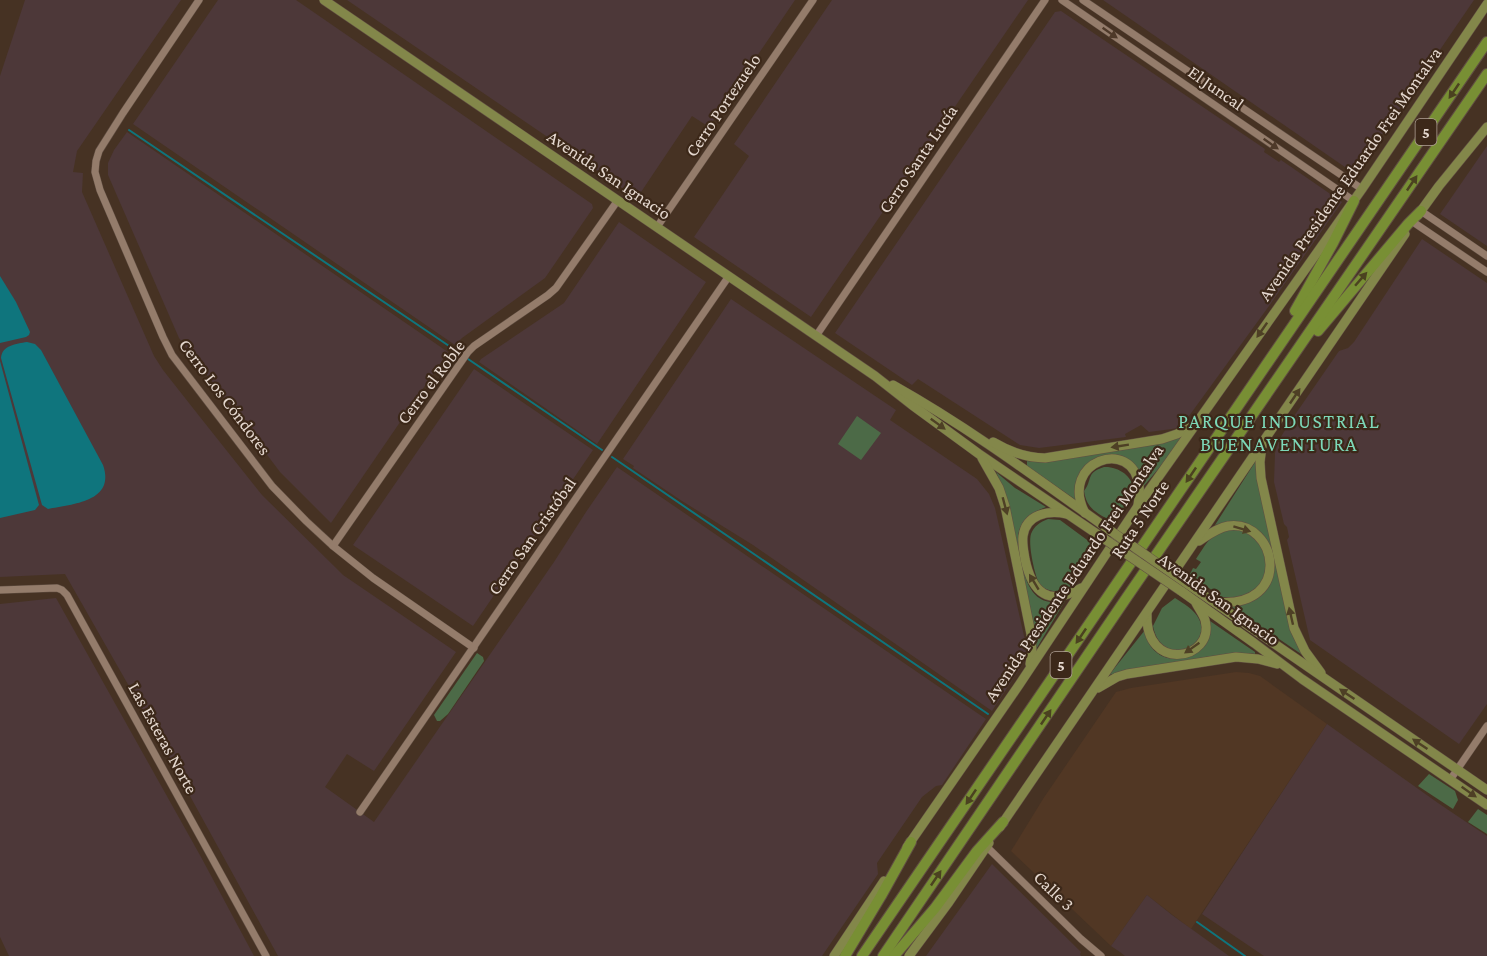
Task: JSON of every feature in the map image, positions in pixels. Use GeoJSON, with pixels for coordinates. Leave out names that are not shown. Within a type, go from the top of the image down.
{"type":"FeatureCollection","features":[{"type":"Feature","properties":{"kind":"highway","name":"Ruta 5 Norte"},"geometry":{"type":"LineString","coordinates":[[862,956],[1487,42]]}},
{"type":"Feature","properties":{"kind":"highway","name":"Ruta 5 Norte"},"geometry":{"type":"LineString","coordinates":[[883,956],[1487,74]]}},
{"type":"Feature","properties":{"kind":"highway"},"geometry":{"type":"LineString","coordinates":[[1260,375],[1354,201]]}},
{"type":"Feature","properties":{"kind":"highway"},"geometry":{"type":"LineString","coordinates":[[1283,372],[1421,211]]}},
{"type":"Feature","properties":{"kind":"highway"},"geometry":{"type":"LineString","coordinates":[[894,956],[935,908],[976,851],[1003,822]]}},
{"type":"Feature","properties":{"kind":"highway"},"geometry":{"type":"LineString","coordinates":[[845,956],[911,842]]}},
{"type":"Feature","properties":{"kind":"main road","name":"Avenida San Ignacio"},"geometry":{"type":"LineString","coordinates":[[324,0],[875,376],[979,454],[1184,587],[1214,602],[1487,790]]}},
{"type":"Feature","properties":{"kind":"main road","name":"Avenida Presidente Eduardo Frei Montalva"},"geometry":{"type":"LineString","coordinates":[[834,956],[1138,506],[1354,201],[1487,4]]}},
{"type":"Feature","properties":{"kind":"main road"},"geometry":{"type":"LineString","coordinates":[[909,956],[987,847],[1438,186],[1487,127]]}},
{"type":"Feature","properties":{"kind":"main road","name":"Avenida San Ignacio"},"geometry":{"type":"LineString","coordinates":[[875,376],[975,437],[1085,513],[1105,534]]}},
{"type":"Feature","properties":{"kind":"main road"},"geometry":{"type":"LineString","coordinates":[[975,437],[990,441],[1020,455],[1045,458],[1162,439],[1183,432],[1195,424]]}},
{"type":"Feature","properties":{"kind":"main road"},"geometry":{"type":"LineString","coordinates":[[1262,444],[1261,478],[1292,620],[1305,651],[1326,680]]}},
{"type":"Feature","properties":{"kind":"main road"},"geometry":{"type":"LineString","coordinates":[[979,454],[996,481],[1005,507],[1031,634],[1032,652],[1028,671]]}},
{"type":"Feature","properties":{"kind":"main road"},"geometry":{"type":"LineString","coordinates":[[1085,513],[1080,498],[1082,478],[1092,465],[1104,459],[1120,460],[1134,472],[1139,486],[1138,506]]}},
{"type":"Feature","properties":{"kind":"main road"},"geometry":{"type":"LineString","coordinates":[[1070,515],[1048,512],[1034,517],[1025,528],[1023,544],[1030,579],[1041,592],[1058,597],[1083,587]]}},
{"type":"Feature","properties":{"kind":"main road"},"geometry":{"type":"LineString","coordinates":[[1191,549],[1214,532],[1235,526],[1245,528],[1254,534],[1267,550],[1270,571],[1257,593],[1239,601],[1214,602]]}},
{"type":"Feature","properties":{"kind":"main road","name":"Avenida San Ignacio"},"geometry":{"type":"LineString","coordinates":[[1184,587],[1192,599],[1285,667],[1487,805]]}},
{"type":"Feature","properties":{"kind":"main road"},"geometry":{"type":"LineString","coordinates":[[1147,613],[1148,631],[1156,645],[1168,653],[1186,654],[1197,647],[1205,632],[1204,618],[1192,599]]}},
{"type":"Feature","properties":{"kind":"main road"},"geometry":{"type":"LineString","coordinates":[[1093,692],[1107,682],[1127,674],[1228,657],[1250,657],[1285,667]]}},
{"type":"Feature","properties":{"kind":"main road"},"geometry":{"type":"LineString","coordinates":[[1302,679],[1304,672],[1310,669]]}},
{"type":"Feature","properties":{"kind":"street","name":"Cerro Los Cóndores"},"geometry":{"type":"LineString","coordinates":[[199,0],[102,145],[96,161],[95,172],[98,184],[163,337],[176,361],[279,493],[333,546],[373,578],[474,648]]}},
{"type":"Feature","properties":{"kind":"street","name":"Cerro Portezuelo"},"geometry":{"type":"LineString","coordinates":[[657,227],[813,0]]}},
{"type":"Feature","properties":{"kind":"street","name":"Cerro Santa Lucía"},"geometry":{"type":"LineString","coordinates":[[816,336],[1045,0]]}},
{"type":"Feature","properties":{"kind":"street","name":"El Juncal"},"geometry":{"type":"LineString","coordinates":[[1062,0],[1354,201]]}},
{"type":"Feature","properties":{"kind":"street","name":"El Juncal"},"geometry":{"type":"LineString","coordinates":[[1083,0],[1362,189]]}},
{"type":"Feature","properties":{"kind":"street","name":"Cerro el Roble"},"geometry":{"type":"LineString","coordinates":[[333,546],[468,352],[556,288],[618,200]]}},
{"type":"Feature","properties":{"kind":"street"},"geometry":{"type":"LineString","coordinates":[[1421,211],[1487,256]]}},
{"type":"Feature","properties":{"kind":"street"},"geometry":{"type":"LineString","coordinates":[[1413,222],[1487,272]]}},
{"type":"Feature","properties":{"kind":"street"},"geometry":{"type":"LineString","coordinates":[[1464,256],[1471,246]]}},
{"type":"Feature","properties":{"kind":"street","name":"Cerro San Cristóbal"},"geometry":{"type":"LineString","coordinates":[[360,812],[729,276]]}},
{"type":"Feature","properties":{"kind":"street","name":"Las Esteras Norte"},"geometry":{"type":"LineString","coordinates":[[0,590],[57,588],[67,595],[266,956]]}},
{"type":"Feature","properties":{"kind":"street"},"geometry":{"type":"LineString","coordinates":[[1450,780],[1487,726]]}},
{"type":"Feature","properties":{"kind":"street","name":"Calle 3"},"geometry":{"type":"LineString","coordinates":[[987,847],[1101,956]]}},
{"type":"Feature","properties":{"kind":"shaded area"},"geometry":{"type":"Polygon","coordinates":[[[25,0],[181,0],[77,151],[73,172],[83,173],[82,192],[154,356],[262,495],[343,575],[456,652],[374,771],[347,754],[325,787],[374,822],[617,467],[986,719],[942,785],[936,786],[922,797],[877,863],[878,874],[822,956],[278,956],[65,574],[0,577],[0,76],[25,0]]]}},
{"type":"Feature","properties":{"kind":"shaded area"},"geometry":{"type":"Polygon","coordinates":[[[218,0],[296,0],[592,204],[593,208],[545,278],[455,345],[133,124],[218,0]]]}},
{"type":"Feature","properties":{"kind":"shaded area"},"geometry":{"type":"Polygon","coordinates":[[[347,0],[795,0],[709,127],[692,116],[637,198],[347,0]]]}},
{"type":"Feature","properties":{"kind":"shaded area"},"geometry":{"type":"Polygon","coordinates":[[[832,0],[1028,0],[811,317],[694,237],[749,156],[734,144],[832,0]]]}},
{"type":"Feature","properties":{"kind":"shaded area"},"geometry":{"type":"Polygon","coordinates":[[[1103,0],[1474,0],[1355,174],[1103,0]]]}},
{"type":"Feature","properties":{"kind":"shaded area"},"geometry":{"type":"Polygon","coordinates":[[[1061,11],[1265,149],[1264,152],[1279,162],[1281,160],[1342,202],[1181,427],[1149,432],[1141,425],[1125,434],[1126,437],[1039,448],[1020,445],[918,379],[912,385],[835,333],[1055,12],[1061,11]]]}},
{"type":"Feature","properties":{"kind":"shaded area"},"geometry":{"type":"Polygon","coordinates":[[[127,132],[448,352],[331,523],[280,472],[179,338],[108,175],[108,163],[127,132]]]}},
{"type":"Feature","properties":{"kind":"shaded area"},"geometry":{"type":"Polygon","coordinates":[[[1487,146],[1487,246],[1440,214],[1487,146]]]}},
{"type":"Feature","properties":{"kind":"shaded area"},"geometry":{"type":"Polygon","coordinates":[[[619,222],[706,282],[597,444],[479,362],[564,303],[619,222]]]}},
{"type":"Feature","properties":{"kind":"shaded area"},"geometry":{"type":"Polygon","coordinates":[[[1422,239],[1487,283],[1487,704],[1459,744],[1310,640],[1287,540],[1289,537],[1287,527],[1284,524],[1274,482],[1275,453],[1279,440],[1339,351],[1348,348],[1354,342],[1422,239]]]}},
{"type":"Feature","properties":{"kind":"shaded area"},"geometry":{"type":"Polygon","coordinates":[[[731,299],[896,410],[890,420],[977,479],[989,494],[995,508],[1027,649],[1023,664],[992,711],[753,545],[682,501],[623,459],[731,299]]]}},
{"type":"Feature","properties":{"kind":"shaded area"},"geometry":{"type":"Polygon","coordinates":[[[474,369],[593,450],[473,626],[353,545],[474,369]]]}},
{"type":"Feature","properties":{"kind":"shaded area"},"geometry":{"type":"Polygon","coordinates":[[[56,598],[254,956],[9,956],[0,937],[0,604],[56,598]]]}},
{"type":"Feature","properties":{"kind":"shaded area"},"geometry":{"type":"Polygon","coordinates":[[[1236,672],[1260,676],[1327,724],[1191,929],[1147,895],[1111,946],[1011,851],[1043,799],[1116,692],[1236,672]]]}},
{"type":"Feature","properties":{"kind":"shaded area"},"geometry":{"type":"Polygon","coordinates":[[[1327,724],[1487,836],[1487,956],[1264,956],[1202,914],[1327,724]]]}},
{"type":"Feature","properties":{"kind":"shaded area"},"geometry":{"type":"Polygon","coordinates":[[[992,864],[1081,952],[1081,956],[926,956],[992,864]]]}},
{"type":"Feature","properties":{"kind":"shaded area"},"geometry":{"type":"Polygon","coordinates":[[[1147,895],[1229,956],[1125,956],[1111,946],[1147,895]]]}},
{"type":"Feature","properties":{"kind":"green space"},"geometry":{"type":"Polygon","coordinates":[[[857,416],[881,433],[861,460],[838,444],[857,416]]]}},
{"type":"Feature","properties":{"kind":"green space"},"geometry":{"type":"Polygon","coordinates":[[[1178,437],[1181,439],[1143,487],[1139,472],[1133,464],[1107,455],[1092,460],[1077,480],[1076,500],[1027,466],[1027,461],[1039,462],[1178,437]]]}},
{"type":"Feature","properties":{"kind":"green space"},"geometry":{"type":"Polygon","coordinates":[[[1257,459],[1304,656],[1232,607],[1250,602],[1262,594],[1270,583],[1273,573],[1274,564],[1269,545],[1256,530],[1247,525],[1231,522],[1215,525],[1257,459]]]}},
{"type":"Feature","properties":{"kind":"green space"},"geometry":{"type":"Polygon","coordinates":[[[1104,467],[1115,468],[1132,482],[1132,497],[1115,524],[1091,507],[1084,491],[1092,474],[1104,467]]]}},
{"type":"Feature","properties":{"kind":"green space"},"geometry":{"type":"Polygon","coordinates":[[[996,472],[1015,488],[1046,507],[1028,516],[1019,530],[1021,559],[1025,577],[1038,597],[1045,601],[1065,601],[1035,651],[1004,490],[996,472]]]}},
{"type":"Feature","properties":{"kind":"green space"},"geometry":{"type":"Polygon","coordinates":[[[1060,520],[1098,548],[1075,582],[1067,589],[1058,591],[1044,588],[1038,581],[1031,551],[1032,531],[1042,521],[1060,520]]]}},
{"type":"Feature","properties":{"kind":"green space"},"geometry":{"type":"Polygon","coordinates":[[[1233,528],[1244,530],[1259,541],[1267,562],[1265,575],[1259,586],[1241,598],[1221,597],[1190,574],[1193,568],[1196,569],[1201,562],[1196,559],[1211,539],[1220,532],[1233,528]]]}},
{"type":"Feature","properties":{"kind":"green space"},"geometry":{"type":"Polygon","coordinates":[[[1175,598],[1195,613],[1201,629],[1199,638],[1193,645],[1175,650],[1166,647],[1158,639],[1153,626],[1162,608],[1175,598]]]}},
{"type":"Feature","properties":{"kind":"green space"},"geometry":{"type":"Polygon","coordinates":[[[1210,621],[1255,654],[1210,656],[1109,675],[1145,630],[1149,644],[1157,653],[1167,658],[1179,658],[1190,655],[1200,648],[1207,636],[1210,621]]]}},
{"type":"Feature","properties":{"kind":"green space"},"geometry":{"type":"Polygon","coordinates":[[[477,653],[483,657],[484,661],[448,714],[437,721],[434,715],[477,653]]]}},
{"type":"Feature","properties":{"kind":"green space"},"geometry":{"type":"Polygon","coordinates":[[[1429,774],[1455,791],[1458,800],[1453,809],[1418,786],[1429,774]]]}},
{"type":"Feature","properties":{"kind":"green space"},"geometry":{"type":"Polygon","coordinates":[[[1478,809],[1487,815],[1487,834],[1468,822],[1478,809]]]}},
{"type":"Feature","properties":{"kind":"water"},"geometry":{"type":"Polygon","coordinates":[[[0,276],[16,302],[30,332],[26,337],[0,343],[0,276]]]}},
{"type":"Feature","properties":{"kind":"water"},"geometry":{"type":"Polygon","coordinates":[[[27,342],[35,344],[41,350],[103,465],[105,477],[103,487],[98,494],[79,503],[48,509],[42,505],[1,358],[7,348],[27,342]]]}},
{"type":"Feature","properties":{"kind":"water"},"geometry":{"type":"Polygon","coordinates":[[[0,361],[39,505],[35,510],[0,518],[0,361]]]}},
{"type":"Feature","properties":{"kind":"waterway"},"geometry":{"type":"LineString","coordinates":[[129,130],[458,352]]}},
{"type":"Feature","properties":{"kind":"waterway"},"geometry":{"type":"LineString","coordinates":[[468,359],[602,450]]}},
{"type":"Feature","properties":{"kind":"waterway"},"geometry":{"type":"LineString","coordinates":[[612,457],[988,714]]}},
{"type":"Feature","properties":{"kind":"waterway"},"geometry":{"type":"LineString","coordinates":[[1197,922],[1245,956]]}},
{"type":"Feature","properties":{"kind":"district","name":"PARQUE INDUSTRIAL BUENAVENTURA"},"geometry":{"type":"Point","coordinates":[1279,432]}}]}
